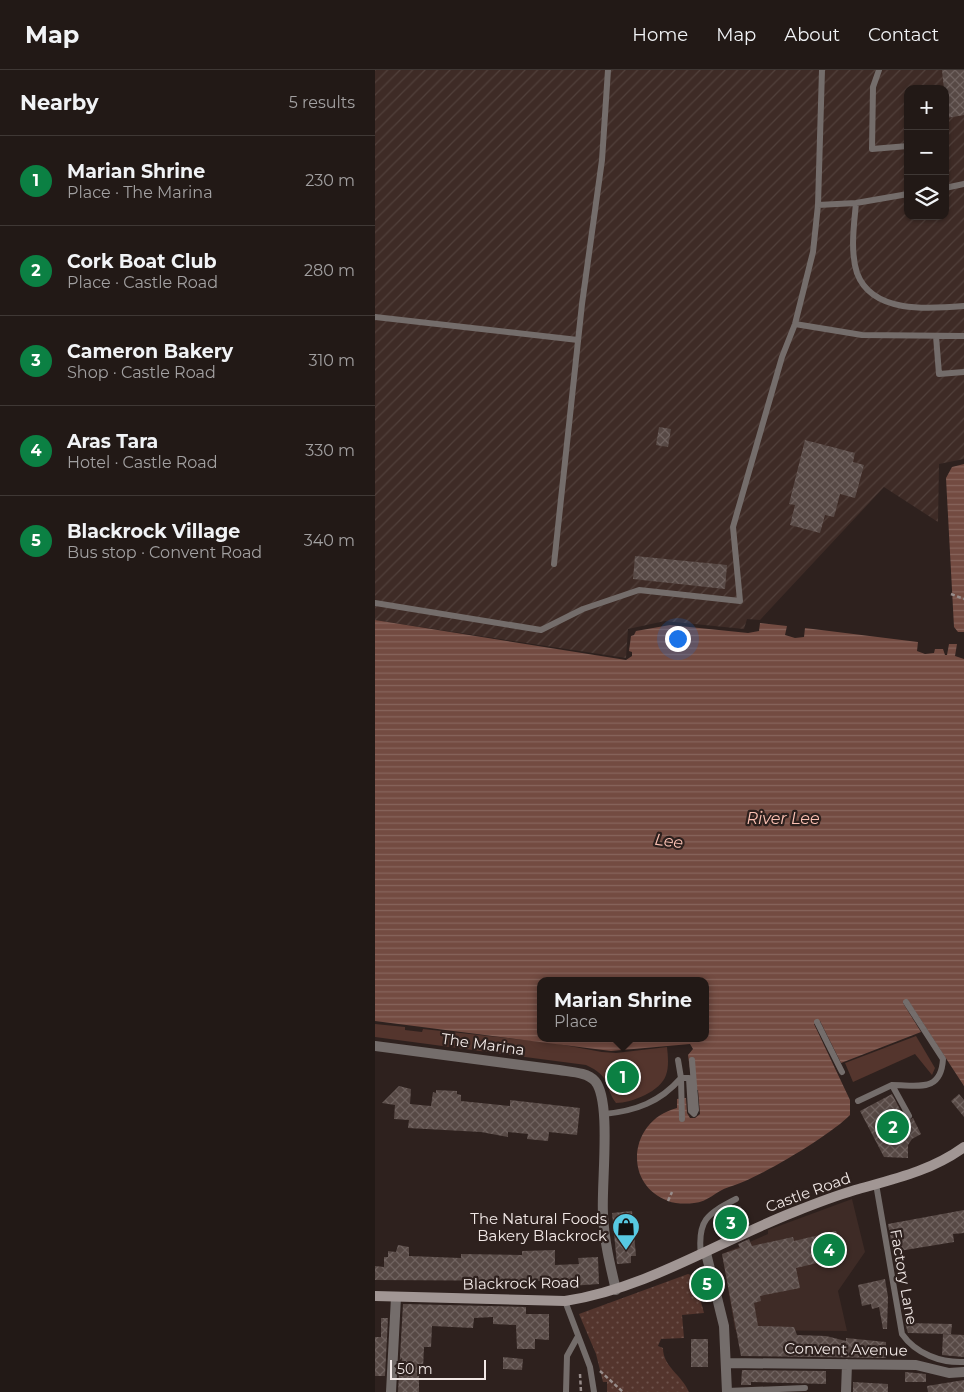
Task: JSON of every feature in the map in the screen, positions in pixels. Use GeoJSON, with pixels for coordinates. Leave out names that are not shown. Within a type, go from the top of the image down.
{"type":"FeatureCollection","features":[{"type":"Feature","properties":{"kind":"main road","name":"Castle Road"},"geometry":{"type":"LineString","coordinates":[[663,1272],[793,1212],[876,1184],[919,1172],[964,1147]]}},
{"type":"Feature","properties":{"kind":"main road","name":"Blackrock Road"},"geometry":{"type":"LineString","coordinates":[[375,1296],[565,1301],[616,1290],[663,1272]]}},
{"type":"Feature","properties":{"kind":"street","name":"The Marina"},"geometry":{"type":"LineString","coordinates":[[375,1046],[551,1068],[587,1075],[594,1080],[600,1089],[604,1114],[603,1213],[607,1251],[616,1290]]}},
{"type":"Feature","properties":{"kind":"street"},"geometry":{"type":"LineString","coordinates":[[703,1254],[724,1326],[727,1392]]}},
{"type":"Feature","properties":{"kind":"street"},"geometry":{"type":"LineString","coordinates":[[391,1392],[396,1297]]}},
{"type":"Feature","properties":{"kind":"street","name":"Convent Avenue"},"geometry":{"type":"LineString","coordinates":[[727,1363],[916,1365],[949,1373],[964,1372]]}},
{"type":"Feature","properties":{"kind":"street"},"geometry":{"type":"LineString","coordinates":[[846,1392],[847,1364]]}},
{"type":"Feature","properties":{"kind":"lane"},"geometry":{"type":"LineString","coordinates":[[554,564],[578,340],[602,160],[607,70]]}},
{"type":"Feature","properties":{"kind":"lane"},"geometry":{"type":"LineString","coordinates":[[375,603],[541,630],[583,608],[639,590],[741,601],[733,527],[782,357],[795,324],[813,252],[818,205],[822,70]]}},
{"type":"Feature","properties":{"kind":"lane"},"geometry":{"type":"LineString","coordinates":[[879,70],[873,87],[872,149],[904,146]]}},
{"type":"Feature","properties":{"kind":"lane"},"geometry":{"type":"LineString","coordinates":[[949,187],[964,184]]}},
{"type":"Feature","properties":{"kind":"lane"},"geometry":{"type":"LineString","coordinates":[[818,205],[856,203],[904,195]]}},
{"type":"Feature","properties":{"kind":"lane"},"geometry":{"type":"LineString","coordinates":[[856,203],[854,256],[857,272],[868,290],[889,302],[904,306],[940,308],[964,306]]}},
{"type":"Feature","properties":{"kind":"lane"},"geometry":{"type":"LineString","coordinates":[[375,317],[578,340]]}},
{"type":"Feature","properties":{"kind":"lane"},"geometry":{"type":"LineString","coordinates":[[795,324],[862,336],[964,336]]}},
{"type":"Feature","properties":{"kind":"lane"},"geometry":{"type":"LineString","coordinates":[[936,336],[939,374],[964,372]]}},
{"type":"Feature","properties":{"kind":"lane"},"geometry":{"type":"LineString","coordinates":[[858,1101],[892,1085],[930,1086],[936,1081],[943,1059],[906,1002]]}},
{"type":"Feature","properties":{"kind":"lane"},"geometry":{"type":"LineString","coordinates":[[817,1022],[842,1072]]}},
{"type":"Feature","properties":{"kind":"lane"},"geometry":{"type":"LineString","coordinates":[[678,1060],[681,1078],[682,1119]]}},
{"type":"Feature","properties":{"kind":"lane"},"geometry":{"type":"LineString","coordinates":[[604,1114],[655,1100],[667,1094],[681,1078],[689,1078],[691,1111],[694,1114],[697,1110],[692,1060]]}},
{"type":"Feature","properties":{"kind":"lane"},"geometry":{"type":"LineString","coordinates":[[892,1085],[909,1116]]}},
{"type":"Feature","properties":{"kind":"lane","name":"Factory Lane"},"geometry":{"type":"LineString","coordinates":[[876,1184],[902,1334],[910,1344],[929,1355],[945,1361],[964,1362]]}},
{"type":"Feature","properties":{"kind":"lane"},"geometry":{"type":"LineString","coordinates":[[703,1254],[699,1233],[704,1221],[711,1213],[736,1199]]}},
{"type":"Feature","properties":{"kind":"lane"},"geometry":{"type":"LineString","coordinates":[[565,1301],[577,1338],[590,1367],[594,1392]]}},
{"type":"Feature","properties":{"kind":"lane"},"geometry":{"type":"LineString","coordinates":[[566,1392],[567,1356],[577,1338]]}},
{"type":"Feature","properties":{"kind":"lane"},"geometry":{"type":"LineString","coordinates":[[727,1392],[805,1388]]}},
{"type":"Feature","properties":{"kind":"path"},"geometry":{"type":"LineString","coordinates":[[951,594],[964,599]]}},
{"type":"Feature","properties":{"kind":"path"},"geometry":{"type":"LineString","coordinates":[[669,1201],[672,1192]]}},
{"type":"Feature","properties":{"kind":"path"},"geometry":{"type":"LineString","coordinates":[[598,1370],[611,1379],[623,1392]]}},
{"type":"Feature","properties":{"kind":"shaded area"},"geometry":{"type":"Polygon","coordinates":[[[375,70],[964,70],[964,459],[939,464],[938,522],[884,487],[760,620],[747,619],[744,629],[665,621],[628,629],[626,658],[375,620],[375,70]]]}},
{"type":"Feature","properties":{"kind":"shaded area"},"geometry":{"type":"Polygon","coordinates":[[[375,1024],[405,1027],[405,1030],[422,1032],[423,1029],[553,1043],[602,1052],[616,1053],[667,1047],[668,1069],[663,1081],[652,1091],[630,1101],[616,1103],[600,1073],[586,1065],[375,1037],[375,1024]]]}},
{"type":"Feature","properties":{"kind":"shaded area"},"geometry":{"type":"Polygon","coordinates":[[[916,1036],[935,1068],[932,1075],[915,1054],[853,1082],[845,1063],[916,1036]]]}},
{"type":"Feature","properties":{"kind":"shaded area"},"geometry":{"type":"Polygon","coordinates":[[[852,1199],[865,1252],[838,1291],[847,1331],[735,1330],[722,1254],[768,1234],[768,1230],[852,1199]]]}},
{"type":"Feature","properties":{"kind":"shaded area"},"geometry":{"type":"Polygon","coordinates":[[[688,1274],[694,1276],[704,1313],[682,1315],[684,1338],[661,1339],[658,1346],[663,1348],[669,1366],[689,1392],[607,1392],[607,1382],[603,1382],[596,1354],[579,1314],[688,1274]]]}},
{"type":"Feature","properties":{"kind":"water"},"geometry":{"type":"Polygon","coordinates":[[[964,464],[964,632],[958,632],[954,627],[946,478],[952,467],[964,464]]]}},
{"type":"Feature","properties":{"kind":"water","name":"River Lee"},"geometry":{"type":"Polygon","coordinates":[[[375,620],[626,660],[632,656],[632,652],[629,651],[631,636],[636,631],[670,625],[748,633],[759,631],[760,623],[787,626],[785,635],[795,638],[804,637],[805,628],[918,642],[917,651],[925,654],[934,653],[935,649],[943,649],[945,655],[947,655],[949,644],[957,644],[955,656],[964,659],[964,1086],[908,1000],[903,1003],[921,1032],[841,1063],[820,1021],[814,1024],[850,1100],[850,1115],[827,1134],[756,1176],[724,1189],[704,1201],[677,1203],[668,1201],[653,1193],[643,1181],[638,1167],[637,1153],[641,1138],[649,1125],[661,1115],[677,1108],[677,1099],[686,1098],[687,1113],[690,1118],[695,1118],[700,1114],[698,1090],[693,1090],[688,1055],[693,1049],[690,1044],[611,1051],[540,1042],[709,1042],[709,977],[537,977],[537,1042],[375,1021],[375,620]]]}},
{"type":"Feature","properties":{"kind":"building"},"geometry":{"type":"Polygon","coordinates":[[[942,70],[964,70],[964,115],[949,118],[949,85],[944,85],[942,70]]]}},
{"type":"Feature","properties":{"kind":"building"},"geometry":{"type":"Polygon","coordinates":[[[659,427],[671,429],[668,447],[656,445],[659,427]]]}},
{"type":"Feature","properties":{"kind":"building"},"geometry":{"type":"Polygon","coordinates":[[[805,440],[855,453],[853,462],[864,465],[855,498],[840,494],[834,517],[825,515],[820,533],[790,525],[795,505],[789,504],[805,440]]]}},
{"type":"Feature","properties":{"kind":"building"},"geometry":{"type":"Polygon","coordinates":[[[635,556],[727,565],[725,589],[633,579],[635,556]]]}},
{"type":"Feature","properties":{"kind":"building"},"geometry":{"type":"Polygon","coordinates":[[[399,1086],[411,1089],[410,1104],[431,1106],[433,1092],[436,1093],[436,1090],[457,1091],[457,1094],[461,1095],[461,1101],[510,1106],[510,1100],[580,1108],[577,1135],[549,1132],[548,1141],[527,1139],[528,1134],[508,1132],[508,1137],[481,1132],[408,1128],[409,1120],[394,1119],[395,1105],[382,1103],[399,1086]]]}},
{"type":"Feature","properties":{"kind":"building"},"geometry":{"type":"Polygon","coordinates":[[[892,1094],[906,1121],[913,1118],[921,1134],[912,1139],[908,1145],[908,1158],[884,1157],[860,1111],[892,1094]]]}},
{"type":"Feature","properties":{"kind":"building"},"geometry":{"type":"Polygon","coordinates":[[[959,1094],[964,1100],[964,1117],[951,1101],[959,1094]]]}},
{"type":"Feature","properties":{"kind":"building"},"geometry":{"type":"Polygon","coordinates":[[[740,1206],[750,1224],[732,1232],[723,1215],[740,1206]]]}},
{"type":"Feature","properties":{"kind":"building"},"geometry":{"type":"Polygon","coordinates":[[[964,1210],[964,1233],[953,1234],[954,1242],[893,1252],[888,1224],[964,1210]]]}},
{"type":"Feature","properties":{"kind":"building"},"geometry":{"type":"Polygon","coordinates":[[[632,1211],[636,1256],[631,1256],[631,1263],[617,1264],[612,1213],[632,1211]]]}},
{"type":"Feature","properties":{"kind":"building"},"geometry":{"type":"Polygon","coordinates":[[[836,1231],[843,1257],[796,1268],[800,1288],[760,1296],[761,1301],[754,1303],[758,1326],[794,1327],[797,1335],[826,1336],[846,1341],[846,1338],[886,1342],[886,1358],[741,1356],[722,1254],[740,1248],[738,1244],[749,1239],[752,1246],[793,1237],[794,1241],[836,1231]]]}},
{"type":"Feature","properties":{"kind":"building"},"geometry":{"type":"Polygon","coordinates":[[[398,1245],[409,1247],[409,1256],[461,1258],[461,1254],[522,1255],[522,1251],[555,1250],[555,1265],[579,1264],[578,1258],[598,1257],[599,1284],[555,1287],[555,1281],[375,1280],[375,1266],[384,1267],[384,1257],[388,1257],[388,1251],[396,1252],[398,1245]]]}},
{"type":"Feature","properties":{"kind":"building"},"geometry":{"type":"Polygon","coordinates":[[[885,1279],[888,1297],[887,1329],[883,1329],[879,1307],[872,1309],[871,1304],[862,1306],[858,1285],[885,1279]]]}},
{"type":"Feature","properties":{"kind":"building"},"geometry":{"type":"Polygon","coordinates":[[[403,1304],[526,1307],[526,1314],[549,1314],[549,1340],[535,1339],[535,1349],[517,1349],[516,1325],[493,1324],[493,1317],[474,1318],[473,1328],[432,1326],[431,1347],[424,1347],[423,1369],[419,1369],[419,1392],[398,1392],[403,1304]]]}},
{"type":"Feature","properties":{"kind":"building"},"geometry":{"type":"Polygon","coordinates":[[[381,1318],[388,1318],[385,1376],[375,1376],[375,1337],[381,1337],[381,1318]]]}},
{"type":"Feature","properties":{"kind":"building"},"geometry":{"type":"Polygon","coordinates":[[[905,1323],[952,1324],[951,1334],[908,1333],[905,1323]]]}},
{"type":"Feature","properties":{"kind":"building"},"geometry":{"type":"Polygon","coordinates":[[[943,1334],[964,1335],[964,1357],[942,1355],[943,1334]]]}},
{"type":"Feature","properties":{"kind":"building"},"geometry":{"type":"Polygon","coordinates":[[[691,1339],[708,1339],[708,1367],[691,1367],[691,1339]]]}},
{"type":"Feature","properties":{"kind":"building"},"geometry":{"type":"Polygon","coordinates":[[[503,1357],[523,1359],[522,1370],[503,1369],[503,1357]]]}},
{"type":"Feature","properties":{"kind":"building"},"geometry":{"type":"Polygon","coordinates":[[[742,1370],[826,1371],[826,1384],[751,1382],[751,1385],[741,1385],[742,1370]]]}},
{"type":"Feature","properties":{"kind":"building"},"geometry":{"type":"Polygon","coordinates":[[[905,1372],[926,1374],[926,1382],[905,1382],[905,1372]]]}},
{"type":"Feature","properties":{"kind":"building"},"geometry":{"type":"Polygon","coordinates":[[[964,1380],[964,1392],[928,1392],[927,1386],[964,1380]]]}},
{"type":"Feature","properties":{"kind":"building"},"geometry":{"type":"Polygon","coordinates":[[[853,1382],[888,1384],[888,1392],[853,1392],[853,1382]]]}},
{"type":"Feature","properties":{"kind":"place","name":"Marian Shrine"},"geometry":{"type":"Point","coordinates":[623,1077]}},
{"type":"Feature","properties":{"kind":"place","name":"Cork Boat Club"},"geometry":{"type":"Point","coordinates":[893,1127]}},
{"type":"Feature","properties":{"kind":"place","name":"Cameron Bakery"},"geometry":{"type":"Point","coordinates":[731,1223]}},
{"type":"Feature","properties":{"kind":"place","name":"Aras Tara"},"geometry":{"type":"Point","coordinates":[829,1250]}},
{"type":"Feature","properties":{"kind":"place","name":"The Natural Foods Bakery Blackrock"},"geometry":{"type":"Point","coordinates":[626,1251]}},
{"type":"Feature","properties":{"kind":"place","name":"Blackrock Village"},"geometry":{"type":"Point","coordinates":[707,1284]}},
{"type":"Feature","properties":{"kind":"water label","name":"Lee"},"geometry":{"type":"Point","coordinates":[669,841]}}]}
